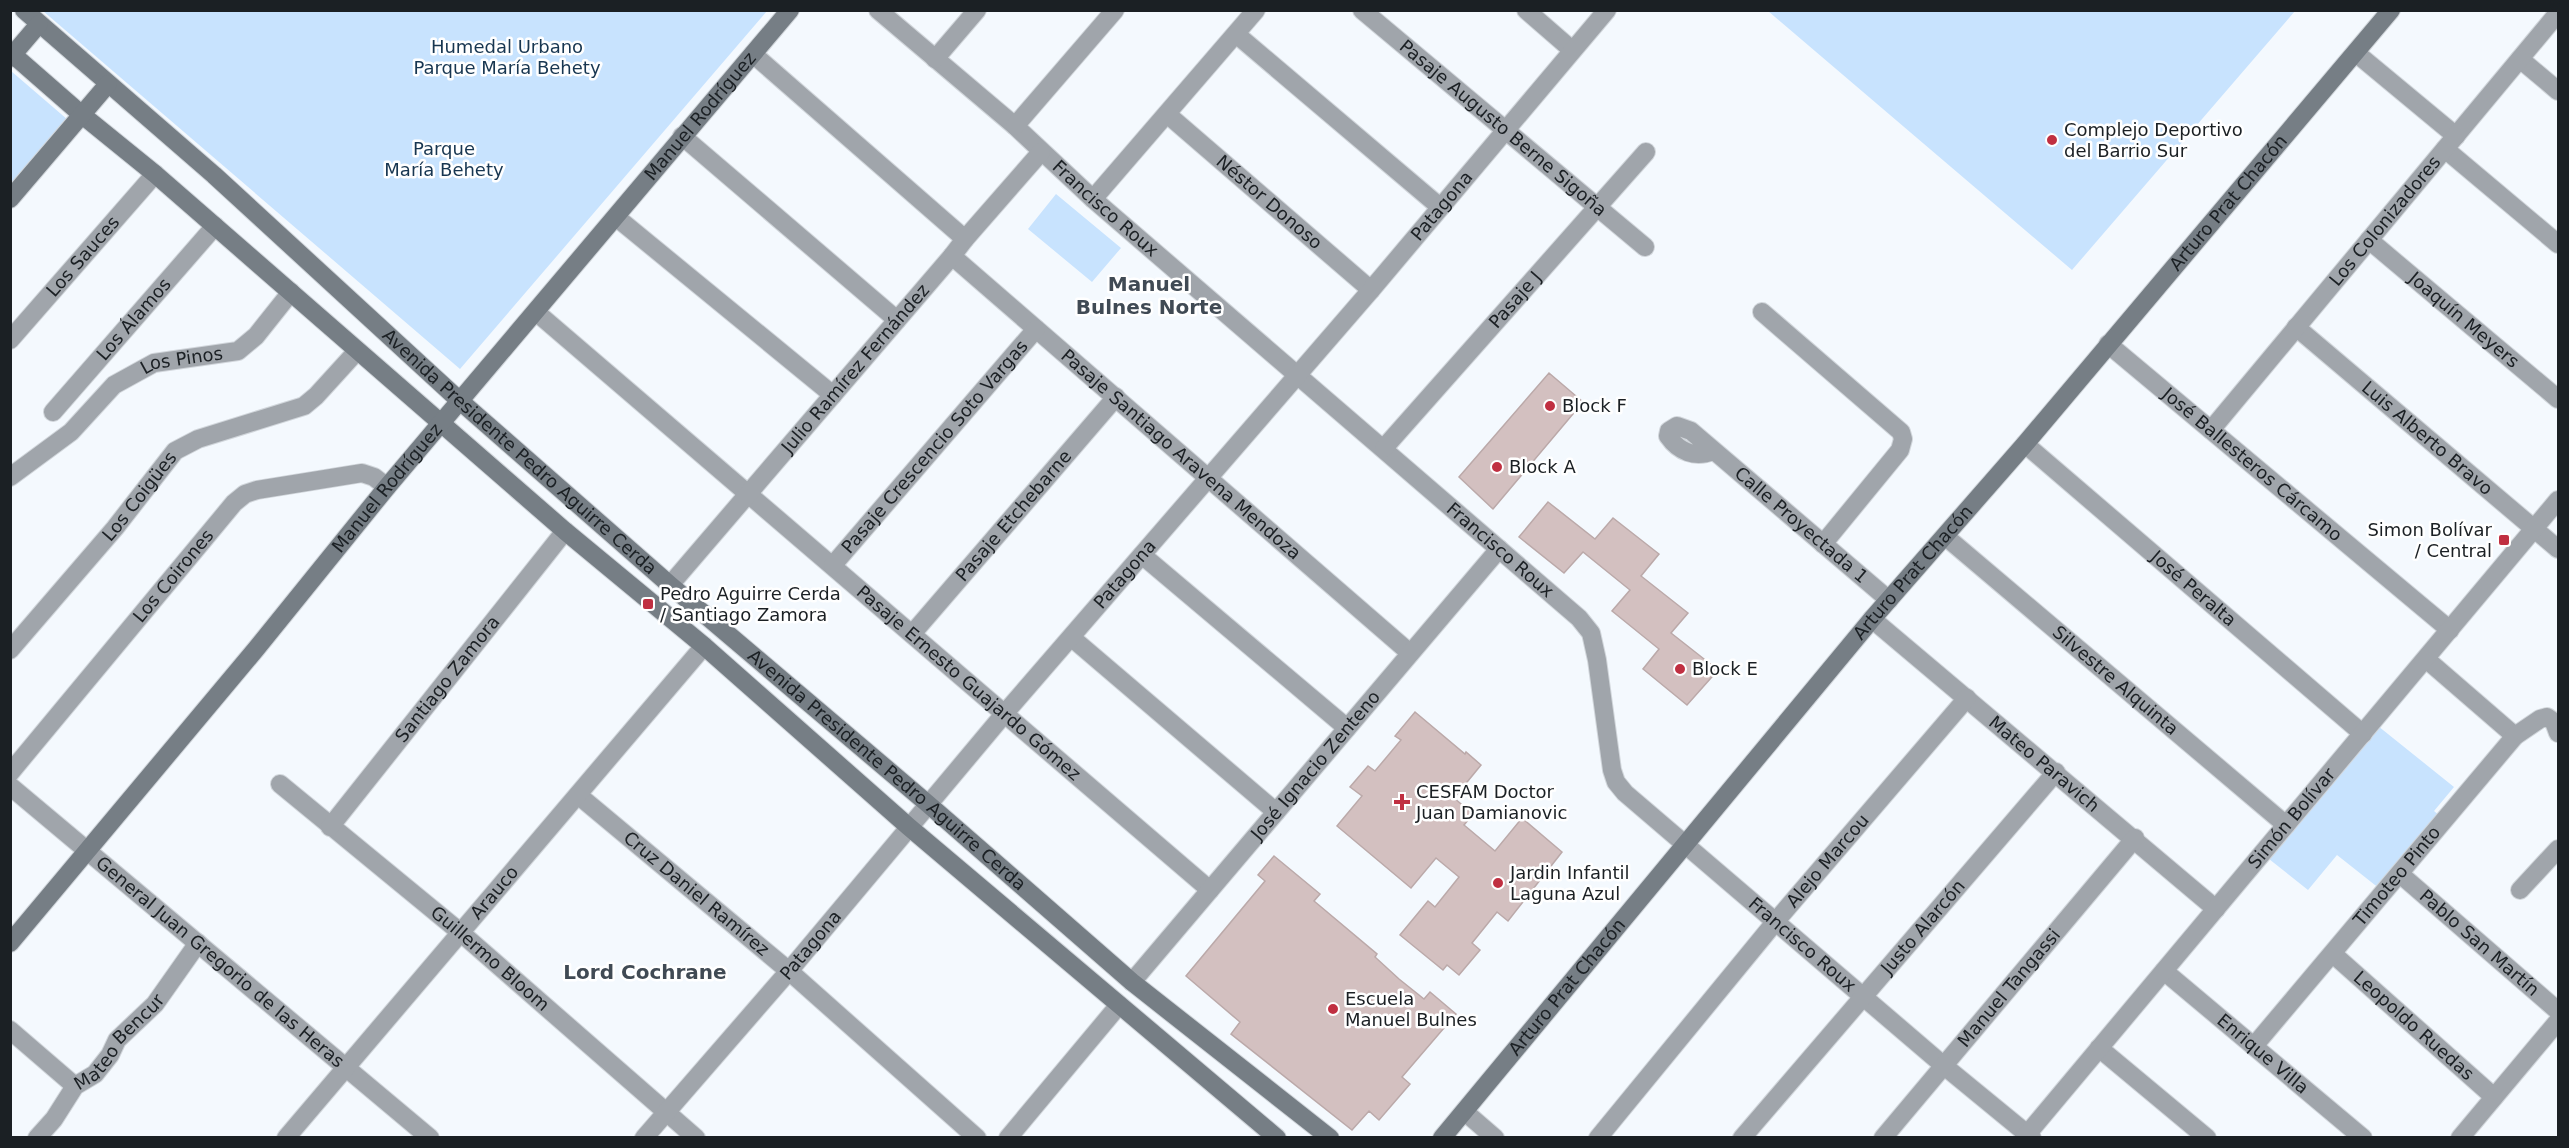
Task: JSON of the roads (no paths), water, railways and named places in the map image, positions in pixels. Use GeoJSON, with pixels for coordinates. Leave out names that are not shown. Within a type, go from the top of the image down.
{"type":"FeatureCollection","features":[{"type":"Feature","properties":{"kind":"main road","name":"Avenida Presidente Pedro Aguirre Cerda"},"geometry":{"type":"LineString","coordinates":[[24,10],[214,175],[460,401],[670,585],[928,804],[1132,982],[1330,1137]]}},
{"type":"Feature","properties":{"kind":"main road","name":"Manuel Rodríguez"},"geometry":{"type":"LineString","coordinates":[[10,943],[89,851],[387,487],[790,10]]}},
{"type":"Feature","properties":{"kind":"main road","name":"Arturo Prat Chacón"},"geometry":{"type":"LineString","coordinates":[[1442,1137],[1872,620],[1946,537],[2391,10]]}},
{"type":"Feature","properties":{"kind":"main road"},"geometry":{"type":"LineString","coordinates":[[12,55],[39,24]]}},
{"type":"Feature","properties":{"kind":"main road","name":"Avenida Presidente Pedro Aguirre Cerda"},"geometry":{"type":"LineString","coordinates":[[12,55],[155,174],[565,531],[704,646],[909,827],[1277,1137]]}},
{"type":"Feature","properties":{"kind":"main road"},"geometry":{"type":"LineString","coordinates":[[10,199],[108,84]]}},
{"type":"Feature","properties":{"kind":"main road"},"geometry":{"type":"LineString","coordinates":[[1119,1005],[1132,982]]}},
{"type":"Feature","properties":{"kind":"street","name":"Francisco Roux"},"geometry":{"type":"LineString","coordinates":[[878,10],[1015,126],[1093,199],[1579,618],[1591,633],[1601,682],[1612,770],[1616,782],[1625,793],[2028,1136]]}},
{"type":"Feature","properties":{"kind":"street"},"geometry":{"type":"LineString","coordinates":[[935,59],[977,10]]}},
{"type":"Feature","properties":{"kind":"street"},"geometry":{"type":"LineString","coordinates":[[1015,126],[1115,10]]}},
{"type":"Feature","properties":{"kind":"street"},"geometry":{"type":"LineString","coordinates":[[1093,199],[1257,10]]}},
{"type":"Feature","properties":{"kind":"street","name":"Pasaje Augusto Berne Sigoña"},"geometry":{"type":"LineString","coordinates":[[1362,10],[1646,247]]}},
{"type":"Feature","properties":{"kind":"street"},"geometry":{"type":"LineString","coordinates":[[1526,10],[1572,50]]}},
{"type":"Feature","properties":{"kind":"street","name":"Patagona"},"geometry":{"type":"LineString","coordinates":[[645,1137],[789,971],[1005,713],[1371,290],[1504,129],[1607,10]]}},
{"type":"Feature","properties":{"kind":"street","name":"Los Colonizadores"},"geometry":{"type":"LineString","coordinates":[[2211,430],[2559,14]]}},
{"type":"Feature","properties":{"kind":"street"},"geometry":{"type":"LineString","coordinates":[[1236,34],[1440,207]]}},
{"type":"Feature","properties":{"kind":"street"},"geometry":{"type":"LineString","coordinates":[[2355,53],[2559,244]]}},
{"type":"Feature","properties":{"kind":"street"},"geometry":{"type":"LineString","coordinates":[[753,54],[965,239]]}},
{"type":"Feature","properties":{"kind":"street"},"geometry":{"type":"LineString","coordinates":[[2520,59],[2559,91]]}},
{"type":"Feature","properties":{"kind":"street","name":"Néstor Donoso"},"geometry":{"type":"LineString","coordinates":[[1167,114],[1371,290]]}},
{"type":"Feature","properties":{"kind":"street"},"geometry":{"type":"LineString","coordinates":[[682,136],[897,320]]}},
{"type":"Feature","properties":{"kind":"street","name":"Julio Ramírez Fernández"},"geometry":{"type":"LineString","coordinates":[[670,585],[1041,152]]}},
{"type":"Feature","properties":{"kind":"street","name":"Pasaje J"},"geometry":{"type":"LineString","coordinates":[[1384,448],[1646,152]]}},
{"type":"Feature","properties":{"kind":"street","name":"Los Sauces"},"geometry":{"type":"LineString","coordinates":[[10,340],[155,174]]}},
{"type":"Feature","properties":{"kind":"street"},"geometry":{"type":"LineString","coordinates":[[616,217],[833,395]]}},
{"type":"Feature","properties":{"kind":"street","name":"Los Álamos"},"geometry":{"type":"LineString","coordinates":[[53,412],[215,226]]}},
{"type":"Feature","properties":{"kind":"street","name":"Joaquín Meyers"},"geometry":{"type":"LineString","coordinates":[[2369,240],[2559,399]]}},
{"type":"Feature","properties":{"kind":"street","name":"Pasaje Santiago Aravena Mendoza"},"geometry":{"type":"LineString","coordinates":[[952,256],[1410,653]]}},
{"type":"Feature","properties":{"kind":"street","name":"Los Pinos"},"geometry":{"type":"LineString","coordinates":[[10,477],[70,432],[114,385],[154,363],[238,351],[256,336],[291,292]]}},
{"type":"Feature","properties":{"kind":"street","name":"Pasaje Ernesto Guajardo Gómez"},"geometry":{"type":"LineString","coordinates":[[536,312],[1210,890]]}},
{"type":"Feature","properties":{"kind":"street"},"geometry":{"type":"LineString","coordinates":[[1762,312],[1901,432],[1903,439],[1900,450],[1823,544]]}},
{"type":"Feature","properties":{"kind":"street","name":"Luis Alberto Bravo"},"geometry":{"type":"LineString","coordinates":[[2296,327],[2559,549]]}},
{"type":"Feature","properties":{"kind":"street","name":"Pasaje Crescencio Soto Vargas"},"geometry":{"type":"LineString","coordinates":[[832,566],[1036,329]]}},
{"type":"Feature","properties":{"kind":"street","name":"José Ballesteros Cárcamo"},"geometry":{"type":"LineString","coordinates":[[2108,344],[2450,630]]}},
{"type":"Feature","properties":{"kind":"street","name":"Los Coigües"},"geometry":{"type":"LineString","coordinates":[[10,650],[115,528],[175,452],[198,439],[304,406],[357,351]]}},
{"type":"Feature","properties":{"kind":"street","name":"Pasaje Etchebarne"},"geometry":{"type":"LineString","coordinates":[[912,634],[1116,397]]}},
{"type":"Feature","properties":{"kind":"street","name":"José Peralta"},"geometry":{"type":"LineString","coordinates":[[2025,444],[2363,734]]}},
{"type":"Feature","properties":{"kind":"street","name":"Calle Proyectada 1"},"geometry":{"type":"LineString","coordinates":[[1713,451],[1890,600]]}},
{"type":"Feature","properties":{"kind":"street","name":"Los Coirones"},"geometry":{"type":"LineString","coordinates":[[10,773],[234,503],[245,494],[256,490],[363,472],[387,487]]}},
{"type":"Feature","properties":{"kind":"street","name":"Simón Bolívar"},"geometry":{"type":"LineString","coordinates":[[2028,1136],[2559,500]]}},
{"type":"Feature","properties":{"kind":"street","name":"Santiago Zamora"},"geometry":{"type":"LineString","coordinates":[[330,827],[565,531]]}},
{"type":"Feature","properties":{"kind":"street","name":"Silvestre Alquinta"},"geometry":{"type":"LineString","coordinates":[[1946,537],[2286,825]]}},
{"type":"Feature","properties":{"kind":"street","name":"José Ignacio Zenteno"},"geometry":{"type":"LineString","coordinates":[[1132,982],[1499,549]]}},
{"type":"Feature","properties":{"kind":"street"},"geometry":{"type":"LineString","coordinates":[[1142,555],[1347,728]]}},
{"type":"Feature","properties":{"kind":"street","name":"Mateo Paravich"},"geometry":{"type":"LineString","coordinates":[[1872,620],[2135,838],[2216,909]]}},
{"type":"Feature","properties":{"kind":"street"},"geometry":{"type":"LineString","coordinates":[[1072,638],[1276,812]]}},
{"type":"Feature","properties":{"kind":"street","name":"Arauco"},"geometry":{"type":"LineString","coordinates":[[286,1137],[704,646]]}},
{"type":"Feature","properties":{"kind":"street"},"geometry":{"type":"LineString","coordinates":[[2426,659],[2515,736]]}},
{"type":"Feature","properties":{"kind":"street","name":"Alejo Marcou"},"geometry":{"type":"LineString","coordinates":[[1598,1137],[1776,921],[1967,698]]}},
{"type":"Feature","properties":{"kind":"street","name":"Timoteo Pinto"},"geometry":{"type":"LineString","coordinates":[[2254,1046],[2515,736],[2540,719],[2547,717],[2554,722],[2559,733]]}},
{"type":"Feature","properties":{"kind":"street","name":"Justo Alarcón"},"geometry":{"type":"LineString","coordinates":[[1742,1137],[2056,772]]}},
{"type":"Feature","properties":{"kind":"street","name":"Guillermo Bloom"},"geometry":{"type":"LineString","coordinates":[[280,784],[460,932],[696,1137]]}},
{"type":"Feature","properties":{"kind":"street","name":"General Juan Gregorio de las Heras"},"geometry":{"type":"LineString","coordinates":[[10,786],[430,1137]]}},
{"type":"Feature","properties":{"kind":"street","name":"Cruz Daniel Ramírez"},"geometry":{"type":"LineString","coordinates":[[578,795],[789,971],[977,1137]]}},
{"type":"Feature","properties":{"kind":"street","name":"Manuel Tangassi"},"geometry":{"type":"LineString","coordinates":[[1883,1137],[2135,838]]}},
{"type":"Feature","properties":{"kind":"street"},"geometry":{"type":"LineString","coordinates":[[2520,890],[2559,849]]}},
{"type":"Feature","properties":{"kind":"street","name":"Pablo San Martín"},"geometry":{"type":"LineString","coordinates":[[2400,874],[2559,1011]]}},
{"type":"Feature","properties":{"kind":"street","name":"Mateo Bencur"},"geometry":{"type":"LineString","coordinates":[[38,1136],[54,1119],[75,1086],[95,1074],[110,1055],[117,1040],[155,1004],[198,943]]}},
{"type":"Feature","properties":{"kind":"street","name":"Leopoldo Ruedas"},"geometry":{"type":"LineString","coordinates":[[2332,954],[2494,1097]]}},
{"type":"Feature","properties":{"kind":"street","name":"Enrique Villa"},"geometry":{"type":"LineString","coordinates":[[2164,971],[2363,1137]]}},
{"type":"Feature","properties":{"kind":"street"},"geometry":{"type":"LineString","coordinates":[[1008,1137],[1119,1005]]}},
{"type":"Feature","properties":{"kind":"street"},"geometry":{"type":"LineString","coordinates":[[2460,1137],[2559,1021]]}},
{"type":"Feature","properties":{"kind":"street"},"geometry":{"type":"LineString","coordinates":[[10,1030],[75,1086]]}},
{"type":"Feature","properties":{"kind":"street"},"geometry":{"type":"LineString","coordinates":[[2100,1048],[2207,1137]]}},
{"type":"Feature","properties":{"kind":"street"},"geometry":{"type":"LineString","coordinates":[[1465,1112],[1495,1137]]}},
{"type":"Feature","properties":{"kind":"place","name":"Complejo Deportivo del Barrio Sur"},"geometry":{"type":"Point","coordinates":[2052,140]}},
{"type":"Feature","properties":{"kind":"place","name":"Block F"},"geometry":{"type":"Point","coordinates":[1550,406]}},
{"type":"Feature","properties":{"kind":"place","name":"Block A"},"geometry":{"type":"Point","coordinates":[1497,467]}},
{"type":"Feature","properties":{"kind":"place","name":"Simon Bolívar / Central"},"geometry":{"type":"Point","coordinates":[2504,540]}},
{"type":"Feature","properties":{"kind":"place","name":"Pedro Aguirre Cerda / Santiago Zamora"},"geometry":{"type":"Point","coordinates":[648,604]}},
{"type":"Feature","properties":{"kind":"place","name":"Block E"},"geometry":{"type":"Point","coordinates":[1680,669]}},
{"type":"Feature","properties":{"kind":"place","name":"CESFAM Doctor Juan Damianovic"},"geometry":{"type":"Point","coordinates":[1402,802]}},
{"type":"Feature","properties":{"kind":"place","name":"Jardin Infantil Laguna Azul"},"geometry":{"type":"Point","coordinates":[1498,883]}},
{"type":"Feature","properties":{"kind":"place","name":"Escuela Manuel Bulnes"},"geometry":{"type":"Point","coordinates":[1333,1009]}},
{"type":"Feature","properties":{"kind":"district","name":"Manuel Bulnes Norte"},"geometry":{"type":"Point","coordinates":[1149,296]}},
{"type":"Feature","properties":{"kind":"district","name":"Lord Cochrane"},"geometry":{"type":"Point","coordinates":[645,972]}},
{"type":"Feature","properties":{"kind":"park label","name":"Humedal Urbano Parque María Behety"},"geometry":{"type":"Point","coordinates":[507,57]}},
{"type":"Feature","properties":{"kind":"park label","name":"Parque María Behety"},"geometry":{"type":"Point","coordinates":[444,159]}}]}
